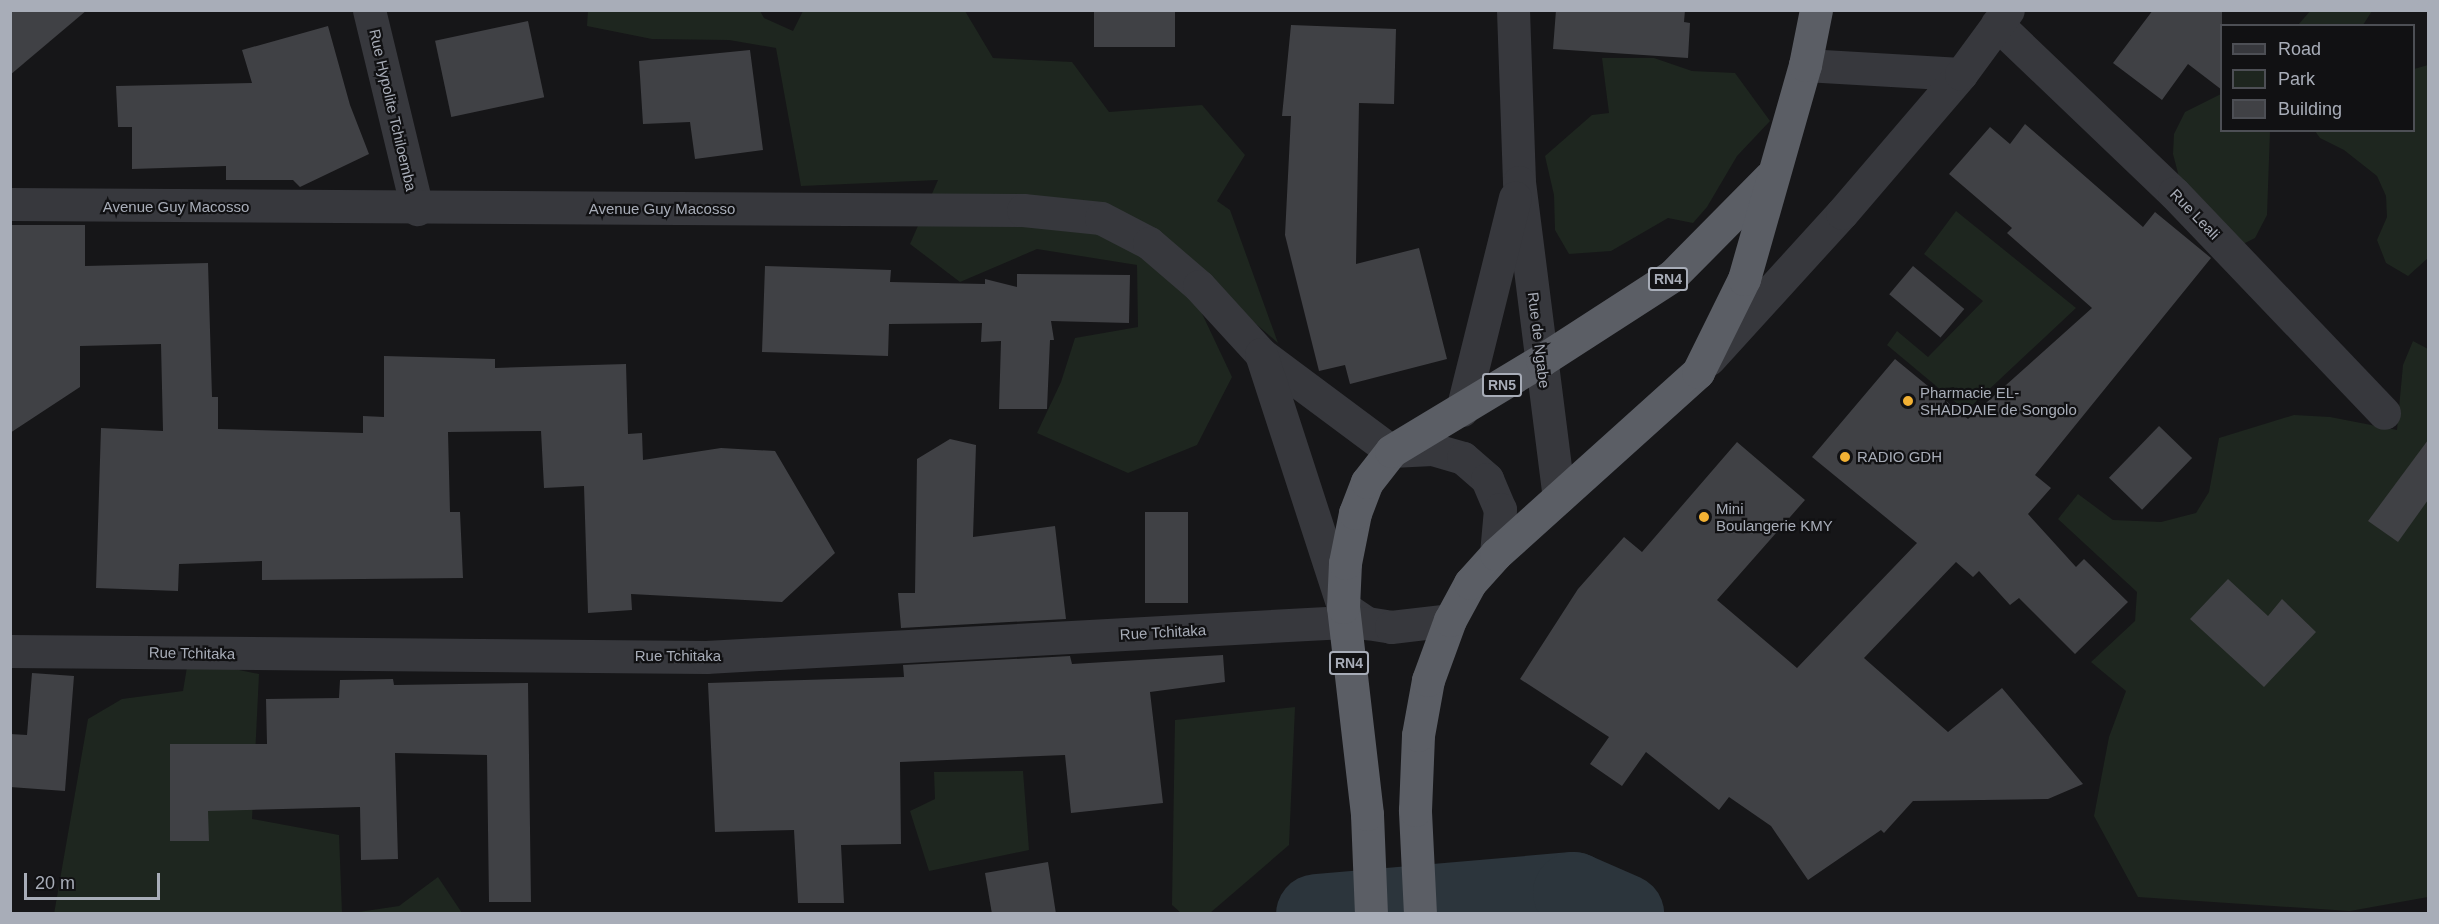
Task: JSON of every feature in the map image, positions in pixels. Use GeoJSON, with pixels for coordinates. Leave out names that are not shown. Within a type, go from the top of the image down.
{"type":"FeatureCollection","features":[{"type":"Feature","properties":{"kind":"highway","name":"RN4"},"geometry":{"type":"LineString","coordinates":[[1420,914],[1415,810],[1418,735],[1428,680],[1450,620],[1470,583],[1496,554],[1698,372],[1744,279],[1805,64],[1816,10]]}},
{"type":"Feature","properties":{"kind":"highway","name":"RN4"},"geometry":{"type":"LineString","coordinates":[[1542,360],[1672,276],[1731,220],[1774,173]]}},
{"type":"Feature","properties":{"kind":"highway","name":"RN5"},"geometry":{"type":"LineString","coordinates":[[1462,410],[1542,360]]}},
{"type":"Feature","properties":{"kind":"highway","name":"RN4"},"geometry":{"type":"LineString","coordinates":[[1371,914],[1367,814],[1344,615],[1345,563],[1355,513],[1367,482],[1391,451],[1462,410]]}},
{"type":"Feature","properties":{"kind":"street","name":"Rue Hypolite Tchiloemba"},"geometry":{"type":"LineString","coordinates":[[369,10],[417,209]]}},
{"type":"Feature","properties":{"kind":"street"},"geometry":{"type":"LineString","coordinates":[[1462,410],[1520,182],[1513,10]]}},
{"type":"Feature","properties":{"kind":"street"},"geometry":{"type":"LineString","coordinates":[[1698,372],[1961,74],[2003,17]]}},
{"type":"Feature","properties":{"kind":"street","name":"Rue Leali"},"geometry":{"type":"LineString","coordinates":[[2003,17],[2384,413]]}},
{"type":"Feature","properties":{"kind":"street"},"geometry":{"type":"LineString","coordinates":[[1805,64],[1961,74]]}},
{"type":"Feature","properties":{"kind":"street","name":"Rue de Ngabe"},"geometry":{"type":"LineString","coordinates":[[1520,182],[1559,497]]}},
{"type":"Feature","properties":{"kind":"street","name":"Avenue Guy Macosso"},"geometry":{"type":"LineString","coordinates":[[10,204],[417,209],[1023,210],[1101,218],[1149,243],[1166,257],[1199,286],[1261,354]]}},
{"type":"Feature","properties":{"kind":"street"},"geometry":{"type":"LineString","coordinates":[[1261,354],[1391,451],[1432,449],[1463,458],[1487,479],[1500,509],[1496,554]]}},
{"type":"Feature","properties":{"kind":"street"},"geometry":{"type":"LineString","coordinates":[[1261,354],[1344,615],[1367,623],[1391,627],[1450,620]]}},
{"type":"Feature","properties":{"kind":"street","name":"Rue Tchitaka"},"geometry":{"type":"LineString","coordinates":[[10,651],[706,657],[1344,615]]}},
{"type":"Feature","properties":{"kind":"green space"},"geometry":{"type":"Polygon","coordinates":[[[588,10],[760,11],[764,18],[793,31],[803,11],[965,11],[993,58],[1072,62],[1109,112],[1202,105],[1245,155],[1217,201],[1230,210],[1278,343],[1212,286],[1197,303],[1232,377],[1197,445],[1128,473],[1037,433],[1061,382],[1075,338],[1138,327],[1137,265],[1037,249],[960,282],[910,244],[938,180],[801,186],[776,48],[729,40],[652,39],[587,26],[588,10]]]}},
{"type":"Feature","properties":{"kind":"green space"},"geometry":{"type":"Polygon","coordinates":[[[2311,10],[2372,10],[2364,24],[2299,24],[2311,10]]]}},
{"type":"Feature","properties":{"kind":"green space"},"geometry":{"type":"Polygon","coordinates":[[[1602,58],[1654,58],[1692,71],[1735,73],[1770,121],[1737,156],[1707,207],[1693,223],[1668,218],[1611,251],[1569,254],[1555,230],[1554,195],[1545,156],[1592,115],[1609,113],[1602,58]]]}},
{"type":"Feature","properties":{"kind":"green space"},"geometry":{"type":"Polygon","coordinates":[[[2428,65],[2428,258],[2408,276],[2386,263],[2377,240],[2387,217],[2386,196],[2377,176],[2344,150],[2320,138],[2316,132],[2415,132],[2415,69],[2428,65]]]}},
{"type":"Feature","properties":{"kind":"green space"},"geometry":{"type":"Polygon","coordinates":[[[2220,94],[2220,132],[2270,132],[2267,215],[2255,238],[2243,244],[2179,177],[2173,154],[2174,134],[2185,112],[2220,94]]]}},
{"type":"Feature","properties":{"kind":"green space"},"geometry":{"type":"Polygon","coordinates":[[[1956,211],[2076,308],[1966,411],[1887,345],[1897,331],[1928,357],[1983,301],[1924,254],[1956,211]]]}},
{"type":"Feature","properties":{"kind":"green space"},"geometry":{"type":"Polygon","coordinates":[[[2413,341],[2428,349],[2428,897],[2350,911],[2138,897],[2094,816],[2109,737],[2126,691],[2091,662],[2135,621],[2137,592],[2058,519],[2078,494],[2113,520],[2161,522],[2196,513],[2209,492],[2219,438],[2294,415],[2330,417],[2397,430],[2403,365],[2413,341]]]}},
{"type":"Feature","properties":{"kind":"green space"},"geometry":{"type":"Polygon","coordinates":[[[205,663],[259,674],[252,819],[339,835],[342,913],[54,914],[88,719],[122,699],[183,691],[187,667],[205,663]]]}},
{"type":"Feature","properties":{"kind":"green space"},"geometry":{"type":"Polygon","coordinates":[[[1295,707],[1289,845],[1210,913],[1181,913],[1172,905],[1175,720],[1295,707]]]}},
{"type":"Feature","properties":{"kind":"green space"},"geometry":{"type":"Polygon","coordinates":[[[1023,771],[1029,850],[929,871],[910,811],[935,799],[934,772],[1023,771]]]}},
{"type":"Feature","properties":{"kind":"green space"},"geometry":{"type":"Polygon","coordinates":[[[438,877],[462,913],[352,913],[399,906],[438,877]]]}},
{"type":"Feature","properties":{"kind":"building"},"geometry":{"type":"Polygon","coordinates":[[[10,10],[87,10],[10,75],[10,10]]]}},
{"type":"Feature","properties":{"kind":"building"},"geometry":{"type":"Polygon","coordinates":[[[1094,10],[1175,10],[1175,47],[1094,47],[1094,10]]]}},
{"type":"Feature","properties":{"kind":"building"},"geometry":{"type":"Polygon","coordinates":[[[1556,10],[1685,10],[1684,22],[1690,23],[1688,58],[1553,49],[1556,10]]]}},
{"type":"Feature","properties":{"kind":"building"},"geometry":{"type":"Polygon","coordinates":[[[2153,10],[2222,10],[2220,88],[2188,64],[2162,100],[2113,63],[2153,10]]]}},
{"type":"Feature","properties":{"kind":"building"},"geometry":{"type":"Polygon","coordinates":[[[528,21],[544,97],[451,117],[435,41],[528,21]]]}},
{"type":"Feature","properties":{"kind":"building"},"geometry":{"type":"Polygon","coordinates":[[[1291,25],[1396,29],[1394,104],[1359,103],[1356,264],[1419,248],[1447,359],[1350,384],[1345,365],[1319,371],[1285,235],[1291,116],[1282,116],[1291,25]]]}},
{"type":"Feature","properties":{"kind":"building"},"geometry":{"type":"Polygon","coordinates":[[[328,26],[350,105],[369,154],[300,187],[293,180],[226,180],[226,166],[132,169],[132,127],[118,127],[116,86],[252,83],[242,50],[328,26]]]}},
{"type":"Feature","properties":{"kind":"building"},"geometry":{"type":"Polygon","coordinates":[[[750,50],[763,150],[695,159],[690,122],[643,124],[639,61],[750,50]]]}},
{"type":"Feature","properties":{"kind":"building"},"geometry":{"type":"Polygon","coordinates":[[[2025,124],[2143,227],[2155,212],[2211,258],[2035,475],[2051,488],[2028,514],[2076,567],[2084,559],[2128,602],[2075,654],[2019,598],[2010,605],[1979,571],[1973,577],[1956,562],[1864,658],[1948,732],[2002,688],[2083,784],[2048,799],[1913,801],[1884,833],[1881,830],[1808,880],[1771,826],[1729,797],[1719,810],[1646,752],[1622,786],[1590,764],[1609,737],[1520,679],[1578,589],[1624,537],[1642,552],[1737,442],[1805,500],[1717,600],[1797,668],[1917,543],[1812,457],[1895,359],[1968,419],[2092,308],[2007,233],[2012,228],[1949,174],[1990,127],[2010,144],[2025,124]]]}},
{"type":"Feature","properties":{"kind":"building"},"geometry":{"type":"Polygon","coordinates":[[[10,225],[85,225],[85,266],[208,263],[212,397],[218,397],[218,429],[363,433],[363,416],[384,417],[384,356],[495,359],[495,368],[626,364],[628,434],[642,433],[643,460],[721,448],[775,451],[835,553],[782,602],[631,594],[632,610],[588,613],[584,486],[544,488],[541,431],[448,432],[450,512],[460,512],[463,578],[262,580],[262,561],[179,564],[178,591],[96,588],[101,428],[163,431],[161,344],[80,346],[80,387],[10,433],[10,225]]]}},
{"type":"Feature","properties":{"kind":"building"},"geometry":{"type":"Polygon","coordinates":[[[765,266],[891,270],[890,282],[985,284],[985,279],[1017,287],[1017,274],[1130,275],[1129,323],[1051,321],[1054,340],[1050,340],[1047,409],[999,409],[1001,341],[981,342],[982,323],[889,324],[888,356],[762,352],[765,266]]]}},
{"type":"Feature","properties":{"kind":"building"},"geometry":{"type":"Polygon","coordinates":[[[1913,266],[1964,309],[1941,337],[1889,294],[1913,266]]]}},
{"type":"Feature","properties":{"kind":"building"},"geometry":{"type":"Polygon","coordinates":[[[2159,426],[2192,458],[2142,510],[2109,478],[2159,426]]]}},
{"type":"Feature","properties":{"kind":"building"},"geometry":{"type":"Polygon","coordinates":[[[950,439],[976,445],[973,537],[1055,526],[1066,619],[901,628],[898,593],[915,593],[917,459],[950,439]]]}},
{"type":"Feature","properties":{"kind":"building"},"geometry":{"type":"Polygon","coordinates":[[[2428,440],[2428,500],[2398,542],[2368,521],[2428,440]]]}},
{"type":"Feature","properties":{"kind":"building"},"geometry":{"type":"Polygon","coordinates":[[[1145,512],[1188,512],[1188,603],[1145,603],[1145,512]]]}},
{"type":"Feature","properties":{"kind":"building"},"geometry":{"type":"Polygon","coordinates":[[[2228,579],[2268,616],[2282,599],[2316,632],[2264,687],[2190,619],[2228,579]]]}},
{"type":"Feature","properties":{"kind":"building"},"geometry":{"type":"Polygon","coordinates":[[[1223,655],[1225,682],[1150,692],[1163,803],[1071,813],[1065,755],[900,762],[901,844],[841,845],[844,903],[798,903],[794,830],[715,832],[708,683],[904,677],[903,665],[1070,656],[1072,664],[1223,655]]]}},
{"type":"Feature","properties":{"kind":"building"},"geometry":{"type":"Polygon","coordinates":[[[32,673],[74,676],[65,791],[10,787],[10,734],[27,735],[32,673]]]}},
{"type":"Feature","properties":{"kind":"building"},"geometry":{"type":"Polygon","coordinates":[[[393,679],[394,685],[528,683],[531,902],[489,902],[487,755],[395,753],[398,859],[361,860],[360,807],[208,811],[209,841],[170,841],[170,744],[267,744],[266,699],[339,698],[340,680],[393,679]]]}},
{"type":"Feature","properties":{"kind":"building"},"geometry":{"type":"Polygon","coordinates":[[[1048,862],[1056,914],[992,914],[985,873],[1048,862]]]}},
{"type":"Feature","properties":{"kind":"waterway"},"geometry":{"type":"LineString","coordinates":[[1316,914],[1573,892],[1623,914]]}},
{"type":"Feature","properties":{"kind":"place","name":"Pharmacie EL- SHADDAIE de Songolo"},"geometry":{"type":"Point","coordinates":[1908,401]}},
{"type":"Feature","properties":{"kind":"place","name":"RADIO GDH"},"geometry":{"type":"Point","coordinates":[1845,457]}},
{"type":"Feature","properties":{"kind":"place","name":"Mini Boulangerie KMY"},"geometry":{"type":"Point","coordinates":[1704,517]}}]}
